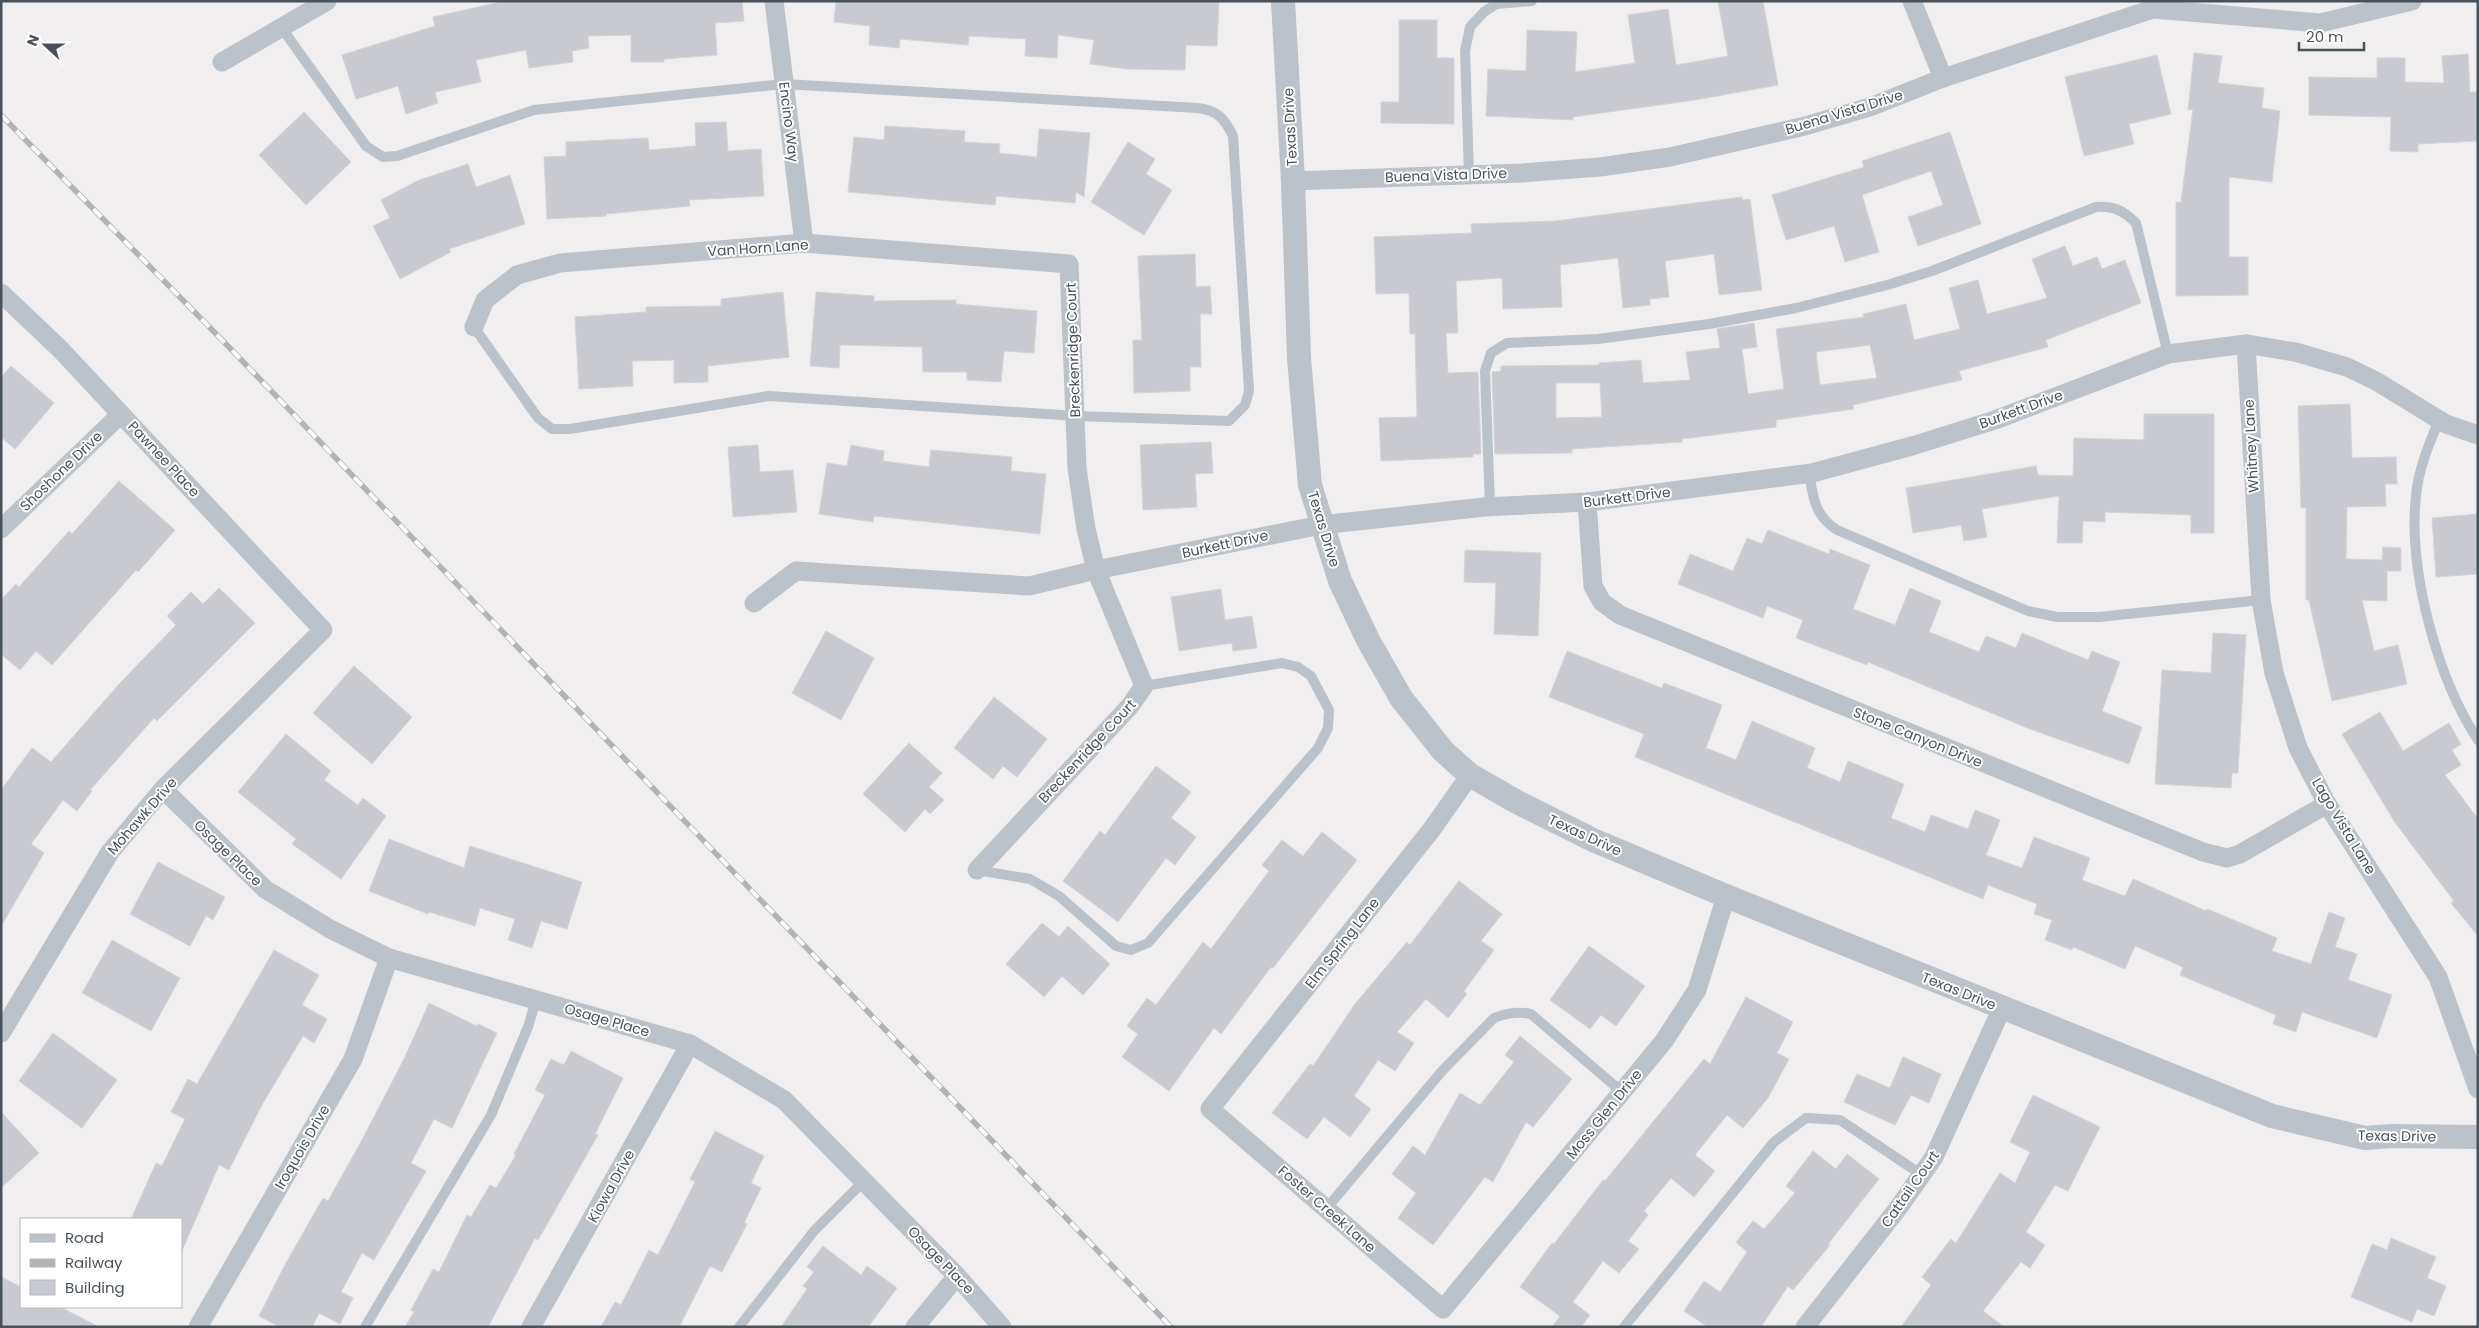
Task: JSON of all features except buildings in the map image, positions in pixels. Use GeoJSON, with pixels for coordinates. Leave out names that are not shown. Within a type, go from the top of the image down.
{"type":"FeatureCollection","features":[{"type":"Feature","properties":{"kind":"street"},"geometry":{"type":"LineString","coordinates":[[222,62],[327,1]]}},
{"type":"Feature","properties":{"kind":"street","name":"Encino Way"},"geometry":{"type":"LineString","coordinates":[[774,1],[804,243]]}},
{"type":"Feature","properties":{"kind":"street","name":"Texas Drive"},"geometry":{"type":"LineString","coordinates":[[1283,1],[1293,181],[1298,358],[1310,485],[1340,581],[1368,640],[1401,698],[1443,751],[1470,775],[1517,802],[1593,840],[1726,896],[2272,1116],[2314,1128],[2364,1138],[2393,1136],[2478,1137]]}},
{"type":"Feature","properties":{"kind":"street"},"geometry":{"type":"LineString","coordinates":[[1912,1],[1943,78]]}},
{"type":"Feature","properties":{"kind":"street","name":"Buena Vista Drive"},"geometry":{"type":"LineString","coordinates":[[1293,181],[1600,167],[1670,157],[1805,126],[1870,107],[1943,78],[2153,9],[2320,23],[2412,1]]}},
{"type":"Feature","properties":{"kind":"street","name":"Van Horn Lane"},"geometry":{"type":"LineString","coordinates":[[474,327],[485,300],[517,275],[560,263],[804,243],[1069,264]]}},
{"type":"Feature","properties":{"kind":"street","name":"Breckenridge Court"},"geometry":{"type":"LineString","coordinates":[[977,870],[1130,706],[1144,686],[1096,570],[1086,529],[1077,468],[1069,264]]}},
{"type":"Feature","properties":{"kind":"street","name":"Pawnee Place"},"geometry":{"type":"LineString","coordinates":[[1,293],[60,349],[323,630]]}},
{"type":"Feature","properties":{"kind":"street","name":"Burkett Drive"},"geometry":{"type":"LineString","coordinates":[[754,604],[796,571],[1029,586],[1096,570],[1321,524],[1490,507],[1587,502],[1809,473],[1912,446],[1995,420],[2168,354],[2246,344],[2295,352],[2346,367],[2376,381],[2439,420],[2478,435]]}},
{"type":"Feature","properties":{"kind":"street","name":"Whitney Lane"},"geometry":{"type":"LineString","coordinates":[[2246,344],[2257,548]]}},
{"type":"Feature","properties":{"kind":"street","name":"Shoshone Drive"},"geometry":{"type":"LineString","coordinates":[[1,529],[121,414]]}},
{"type":"Feature","properties":{"kind":"street","name":"Stone Canyon Drive"},"geometry":{"type":"LineString","coordinates":[[1587,502],[1594,586],[1602,602],[1620,615],[1924,740],[2203,852],[2227,858],[2240,854],[2327,804]]}},
{"type":"Feature","properties":{"kind":"street","name":"Lago Vista Lane"},"geometry":{"type":"LineString","coordinates":[[2257,548],[2261,600],[2274,673],[2298,748],[2327,804],[2438,977],[2478,1089]]}},
{"type":"Feature","properties":{"kind":"street","name":"Mohawk Drive"},"geometry":{"type":"LineString","coordinates":[[1,1033],[110,852],[164,789],[323,630]]}},
{"type":"Feature","properties":{"kind":"street","name":"Elm Spring Lane"},"geometry":{"type":"LineString","coordinates":[[1210,1109],[1432,829],[1470,775]]}},
{"type":"Feature","properties":{"kind":"street","name":"Osage Place"},"geometry":{"type":"LineString","coordinates":[[164,789],[265,888],[330,929],[389,958],[690,1044],[784,1100],[957,1276],[1002,1327]]}},
{"type":"Feature","properties":{"kind":"street","name":"Moss Glen Drive"},"geometry":{"type":"LineString","coordinates":[[1443,1309],[1664,1041],[1697,990],[1726,896]]}},
{"type":"Feature","properties":{"kind":"street","name":"Iroquois Drive"},"geometry":{"type":"LineString","coordinates":[[198,1327],[353,1059],[389,958]]}},
{"type":"Feature","properties":{"kind":"street","name":"Cattail Court"},"geometry":{"type":"LineString","coordinates":[[1805,1327],[1899,1208],[1934,1157],[2002,1008]]}},
{"type":"Feature","properties":{"kind":"street","name":"Kiowa Drive"},"geometry":{"type":"LineString","coordinates":[[531,1327],[690,1044]]}},
{"type":"Feature","properties":{"kind":"street","name":"Foster Creek Lane"},"geometry":{"type":"LineString","coordinates":[[1210,1109],[1443,1309]]}},
{"type":"Feature","properties":{"kind":"street"},"geometry":{"type":"LineString","coordinates":[[915,1327],[957,1276]]}},
{"type":"Feature","properties":{"kind":"lane"},"geometry":{"type":"LineString","coordinates":[[1469,174],[1465,51],[1470,27],[1484,12],[1496,4],[1532,1]]}},
{"type":"Feature","properties":{"kind":"lane"},"geometry":{"type":"LineString","coordinates":[[280,27],[366,146],[383,157],[398,156],[534,110],[784,84],[1198,108],[1211,110],[1226,121],[1233,136],[1250,391],[1245,405],[1229,421],[1076,416],[769,396],[570,429],[552,429],[538,418],[474,327]]}},
{"type":"Feature","properties":{"kind":"lane"},"geometry":{"type":"LineString","coordinates":[[1490,507],[1485,371],[1491,353],[1507,343],[1598,340],[1709,324],[1796,308],[1887,285],[1932,271],[2096,207],[2111,206],[2126,213],[2136,223],[2168,354]]}},
{"type":"Feature","properties":{"kind":"lane"},"geometry":{"type":"LineString","coordinates":[[2439,420],[2427,450],[2416,495],[2415,526],[2420,577],[2428,622],[2444,671],[2478,740]]}},
{"type":"Feature","properties":{"kind":"lane"},"geometry":{"type":"LineString","coordinates":[[1809,473],[1814,502],[1819,515],[1837,530],[2028,611],[2080,618],[2261,600]]}},
{"type":"Feature","properties":{"kind":"lane"},"geometry":{"type":"LineString","coordinates":[[977,870],[1030,879],[1059,896],[1116,946],[1131,950],[1148,943],[1318,748],[1328,728],[1329,710],[1311,676],[1298,667],[1282,663],[1144,686]]}},
{"type":"Feature","properties":{"kind":"lane"},"geometry":{"type":"LineString","coordinates":[[365,1327],[491,1114],[528,1027],[536,1000]]}},
{"type":"Feature","properties":{"kind":"lane"},"geometry":{"type":"LineString","coordinates":[[1326,1209],[1442,1071],[1494,1018],[1504,1014],[1522,1012],[1531,1014],[1622,1092]]}},
{"type":"Feature","properties":{"kind":"lane"},"geometry":{"type":"LineString","coordinates":[[1624,1327],[1774,1142],[1806,1118],[1840,1120],[1922,1175]]}},
{"type":"Feature","properties":{"kind":"lane"},"geometry":{"type":"LineString","coordinates":[[739,1327],[814,1231],[864,1181]]}},
{"type":"Feature","properties":{"kind":"railway"},"geometry":{"type":"LineString","coordinates":[[1,115],[227,345],[1171,1327]]}}]}
